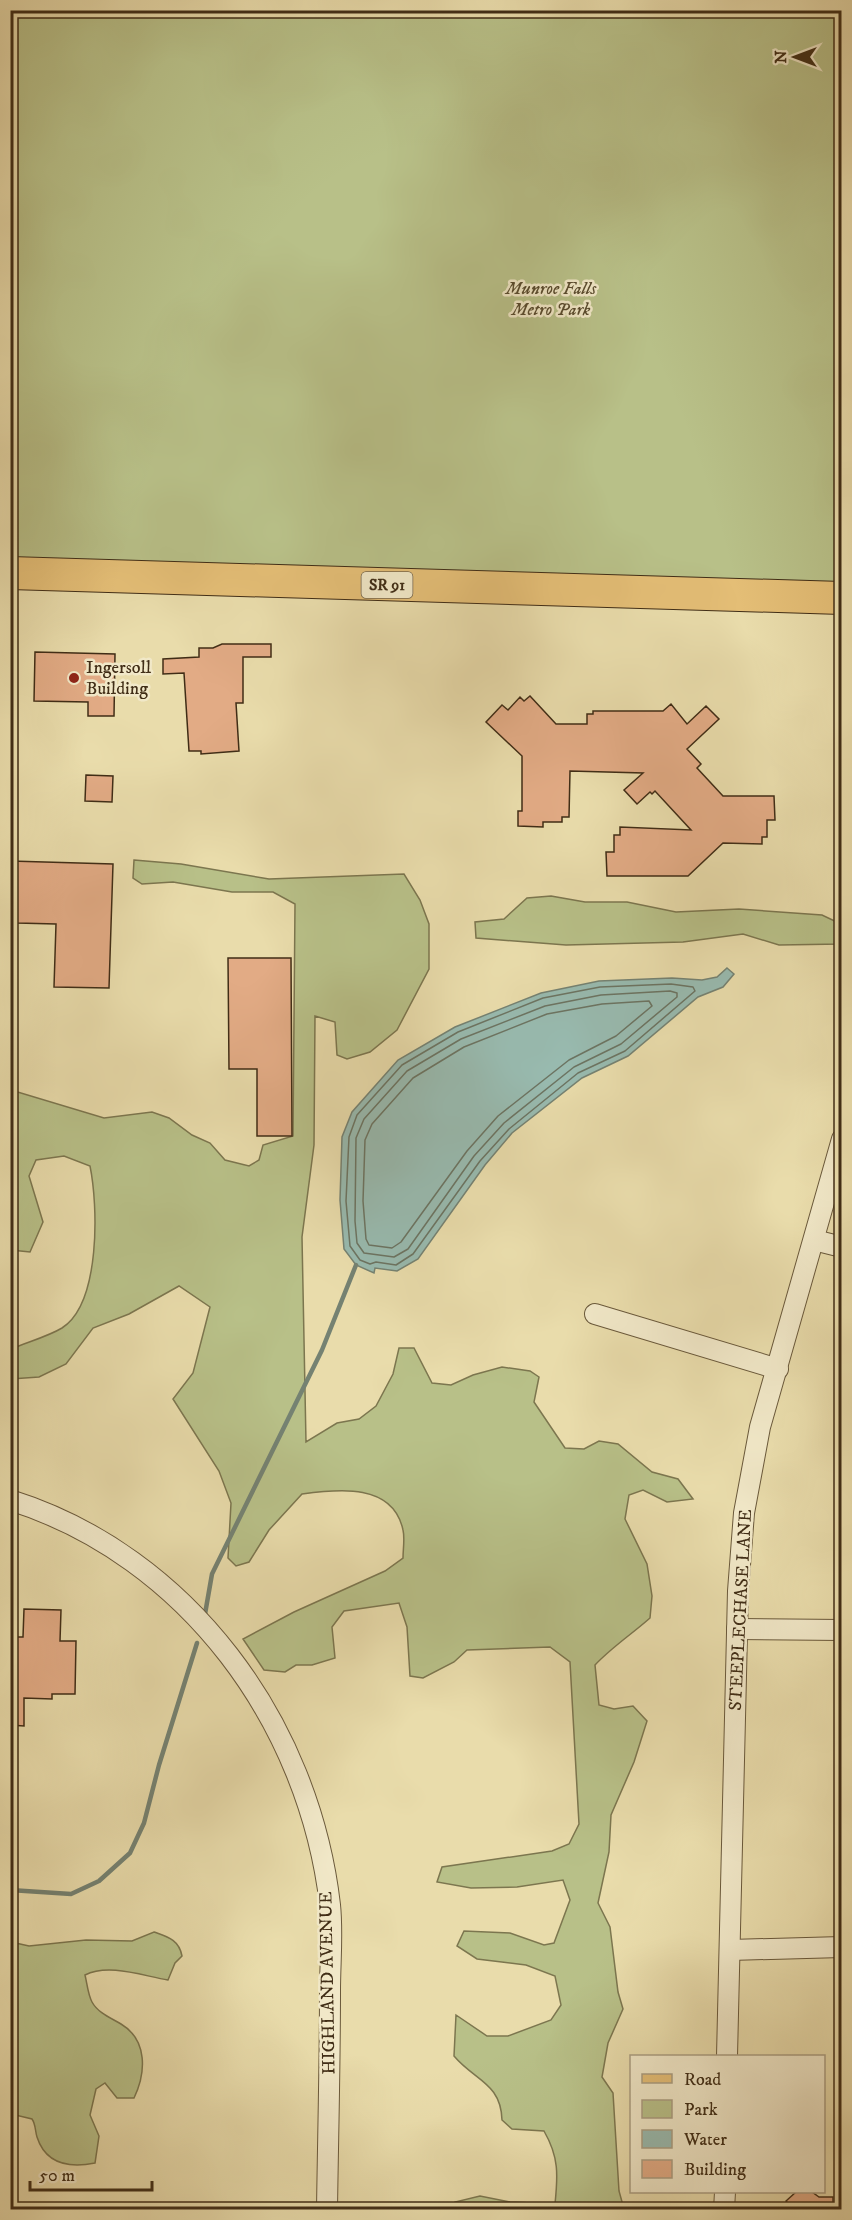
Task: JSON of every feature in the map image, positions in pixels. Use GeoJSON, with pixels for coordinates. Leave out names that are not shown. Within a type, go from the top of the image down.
{"type":"FeatureCollection","features":[{"type":"Feature","properties":{"kind":"main road","name":"SR 91"},"geometry":{"type":"LineString","coordinates":[[10,573],[842,598]]}},
{"type":"Feature","properties":{"kind":"street","name":"STEEPLECHASE LANE"},"geometry":{"type":"LineString","coordinates":[[727,2055],[741,1544],[751,1471],[760,1427],[842,1139]]}},
{"type":"Feature","properties":{"kind":"street"},"geometry":{"type":"LineString","coordinates":[[814,1240],[842,1247]]}},
{"type":"Feature","properties":{"kind":"street"},"geometry":{"type":"LineString","coordinates":[[595,1314],[778,1369]]}},
{"type":"Feature","properties":{"kind":"street","name":"HIGHLAND AVENUE"},"geometry":{"type":"LineString","coordinates":[[10,1500],[67,1522],[105,1543],[169,1591],[199,1620],[250,1681],[286,1748],[315,1833],[330,1908],[327,2210]]}},
{"type":"Feature","properties":{"kind":"street"},"geometry":{"type":"LineString","coordinates":[[737,1629],[842,1630]]}},
{"type":"Feature","properties":{"kind":"street"},"geometry":{"type":"LineString","coordinates":[[730,1950],[842,1947]]}},
{"type":"Feature","properties":{"kind":"street"},"geometry":{"type":"LineString","coordinates":[[724,2193],[724,2210]]}},
{"type":"Feature","properties":{"kind":"green space","name":"Munroe Falls Metro Park"},"geometry":{"type":"Polygon","coordinates":[[[11,11],[841,11],[841,598],[11,573],[11,11]]]}},
{"type":"Feature","properties":{"kind":"green space"},"geometry":{"type":"Polygon","coordinates":[[[134,860],[181,864],[269,879],[404,874],[420,900],[429,924],[429,969],[397,1030],[370,1052],[347,1059],[337,1055],[335,1022],[315,1016],[314,1145],[302,1237],[306,1442],[337,1423],[359,1419],[376,1406],[393,1374],[399,1348],[414,1348],[432,1383],[451,1385],[473,1375],[502,1367],[530,1371],[539,1377],[534,1402],[565,1448],[584,1449],[599,1441],[618,1444],[652,1472],[678,1479],[693,1499],[667,1502],[643,1490],[629,1495],[625,1519],[647,1564],[652,1596],[650,1618],[595,1665],[599,1705],[614,1709],[633,1706],[647,1721],[634,1762],[611,1815],[609,1852],[598,1903],[610,1927],[618,1992],[623,2009],[608,2043],[602,2077],[613,2093],[619,2191],[624,2209],[455,2209],[455,2202],[480,2196],[510,2202],[555,2204],[557,2184],[555,2158],[544,2131],[512,2129],[502,2120],[501,2108],[492,2090],[454,2056],[456,2015],[487,2036],[508,2036],[551,2020],[561,2005],[555,1976],[526,1965],[477,1959],[457,1946],[464,1931],[510,1933],[544,1945],[554,1943],[570,1900],[563,1880],[517,1887],[471,1888],[437,1882],[442,1867],[552,1851],[569,1844],[579,1824],[570,1662],[550,1647],[467,1650],[454,1662],[423,1678],[410,1676],[407,1627],[399,1603],[344,1611],[332,1627],[335,1658],[312,1665],[296,1665],[285,1672],[264,1670],[243,1639],[294,1612],[385,1571],[403,1558],[403,1530],[397,1515],[388,1504],[363,1492],[332,1491],[302,1494],[269,1530],[249,1562],[236,1566],[228,1558],[231,1503],[219,1471],[173,1399],[193,1373],[210,1307],[179,1286],[129,1314],[93,1328],[66,1364],[39,1377],[11,1379],[11,1349],[62,1328],[75,1315],[84,1298],[90,1276],[95,1228],[90,1166],[64,1156],[36,1160],[29,1176],[43,1222],[30,1252],[11,1250],[11,1090],[104,1118],[152,1112],[169,1118],[192,1135],[210,1143],[225,1160],[249,1166],[259,1160],[263,1145],[293,1136],[295,904],[273,892],[232,892],[173,882],[142,884],[133,878],[134,860]]]}},
{"type":"Feature","properties":{"kind":"green space"},"geometry":{"type":"Polygon","coordinates":[[[551,896],[585,902],[627,902],[676,912],[739,909],[822,915],[841,924],[841,944],[779,945],[743,934],[683,942],[566,945],[476,938],[475,922],[504,919],[527,898],[551,896]]]}},
{"type":"Feature","properties":{"kind":"green space"},"geometry":{"type":"Polygon","coordinates":[[[154,1932],[172,1940],[181,1951],[182,1956],[175,1963],[168,1980],[115,1970],[85,1975],[95,2006],[130,2031],[136,2039],[142,2058],[141,2078],[134,2098],[117,2098],[105,2083],[96,2089],[90,2115],[99,2136],[95,2163],[77,2165],[60,2162],[46,2154],[37,2137],[32,2119],[11,2114],[11,1942],[29,1946],[86,1940],[132,1941],[154,1932]]]}},
{"type":"Feature","properties":{"kind":"water"},"geometry":{"type":"Polygon","coordinates":[[[727,968],[734,974],[723,987],[698,997],[628,1056],[582,1078],[512,1133],[485,1165],[418,1259],[397,1271],[375,1268],[374,1273],[356,1265],[344,1249],[340,1200],[342,1137],[352,1112],[398,1060],[455,1027],[541,993],[599,981],[672,978],[702,980],[717,977],[727,968]]]}},
{"type":"Feature","properties":{"kind":"building"},"geometry":{"type":"Polygon","coordinates":[[[222,644],[271,644],[271,657],[243,657],[243,703],[236,703],[239,751],[201,754],[201,751],[189,751],[184,673],[163,674],[163,659],[199,657],[199,648],[213,648],[222,644]]]}},
{"type":"Feature","properties":{"kind":"building","name":"Ingersoll Building"},"geometry":{"type":"Polygon","coordinates":[[[35,652],[115,654],[114,716],[88,716],[88,702],[34,701],[35,652]]]}},
{"type":"Feature","properties":{"kind":"building"},"geometry":{"type":"Polygon","coordinates":[[[530,696],[556,724],[587,724],[587,714],[593,714],[593,711],[663,711],[671,704],[687,724],[706,706],[719,719],[687,749],[701,764],[697,768],[723,796],[774,796],[775,820],[767,820],[767,837],[762,837],[762,844],[723,843],[688,876],[607,876],[606,852],[614,852],[614,835],[620,835],[620,827],[691,830],[655,791],[652,794],[650,792],[637,804],[624,790],[643,773],[570,771],[569,817],[562,817],[562,822],[543,822],[543,827],[518,826],[518,811],[522,811],[522,756],[486,722],[502,705],[508,710],[520,697],[524,701],[530,696]]]}},
{"type":"Feature","properties":{"kind":"building"},"geometry":{"type":"Polygon","coordinates":[[[86,775],[113,776],[112,802],[85,801],[86,775]]]}},
{"type":"Feature","properties":{"kind":"building"},"geometry":{"type":"Polygon","coordinates":[[[10,861],[113,864],[109,988],[54,987],[56,924],[17,923],[17,915],[10,914],[10,861]]]}},
{"type":"Feature","properties":{"kind":"building"},"geometry":{"type":"Polygon","coordinates":[[[228,958],[291,958],[292,1136],[257,1136],[257,1069],[229,1069],[228,958]]]}},
{"type":"Feature","properties":{"kind":"building"},"geometry":{"type":"Polygon","coordinates":[[[24,1609],[61,1610],[60,1641],[76,1641],[75,1694],[52,1694],[52,1699],[24,1698],[24,1726],[10,1725],[10,1637],[23,1637],[24,1609]]]}},
{"type":"Feature","properties":{"kind":"building"},"geometry":{"type":"Polygon","coordinates":[[[795,2193],[813,2193],[819,2197],[833,2197],[833,2210],[793,2210],[786,2201],[795,2193]]]}},
{"type":"Feature","properties":{"kind":"waterway"},"geometry":{"type":"LineString","coordinates":[[205,1614],[212,1574],[322,1350],[356,1265]]}},
{"type":"Feature","properties":{"kind":"waterway"},"geometry":{"type":"LineString","coordinates":[[10,1890],[71,1894],[99,1881],[130,1853],[144,1823],[159,1765],[197,1643]]}},
{"type":"Feature","properties":{"kind":"place","name":"Ingersoll Building"},"geometry":{"type":"Point","coordinates":[74,678]}}]}
